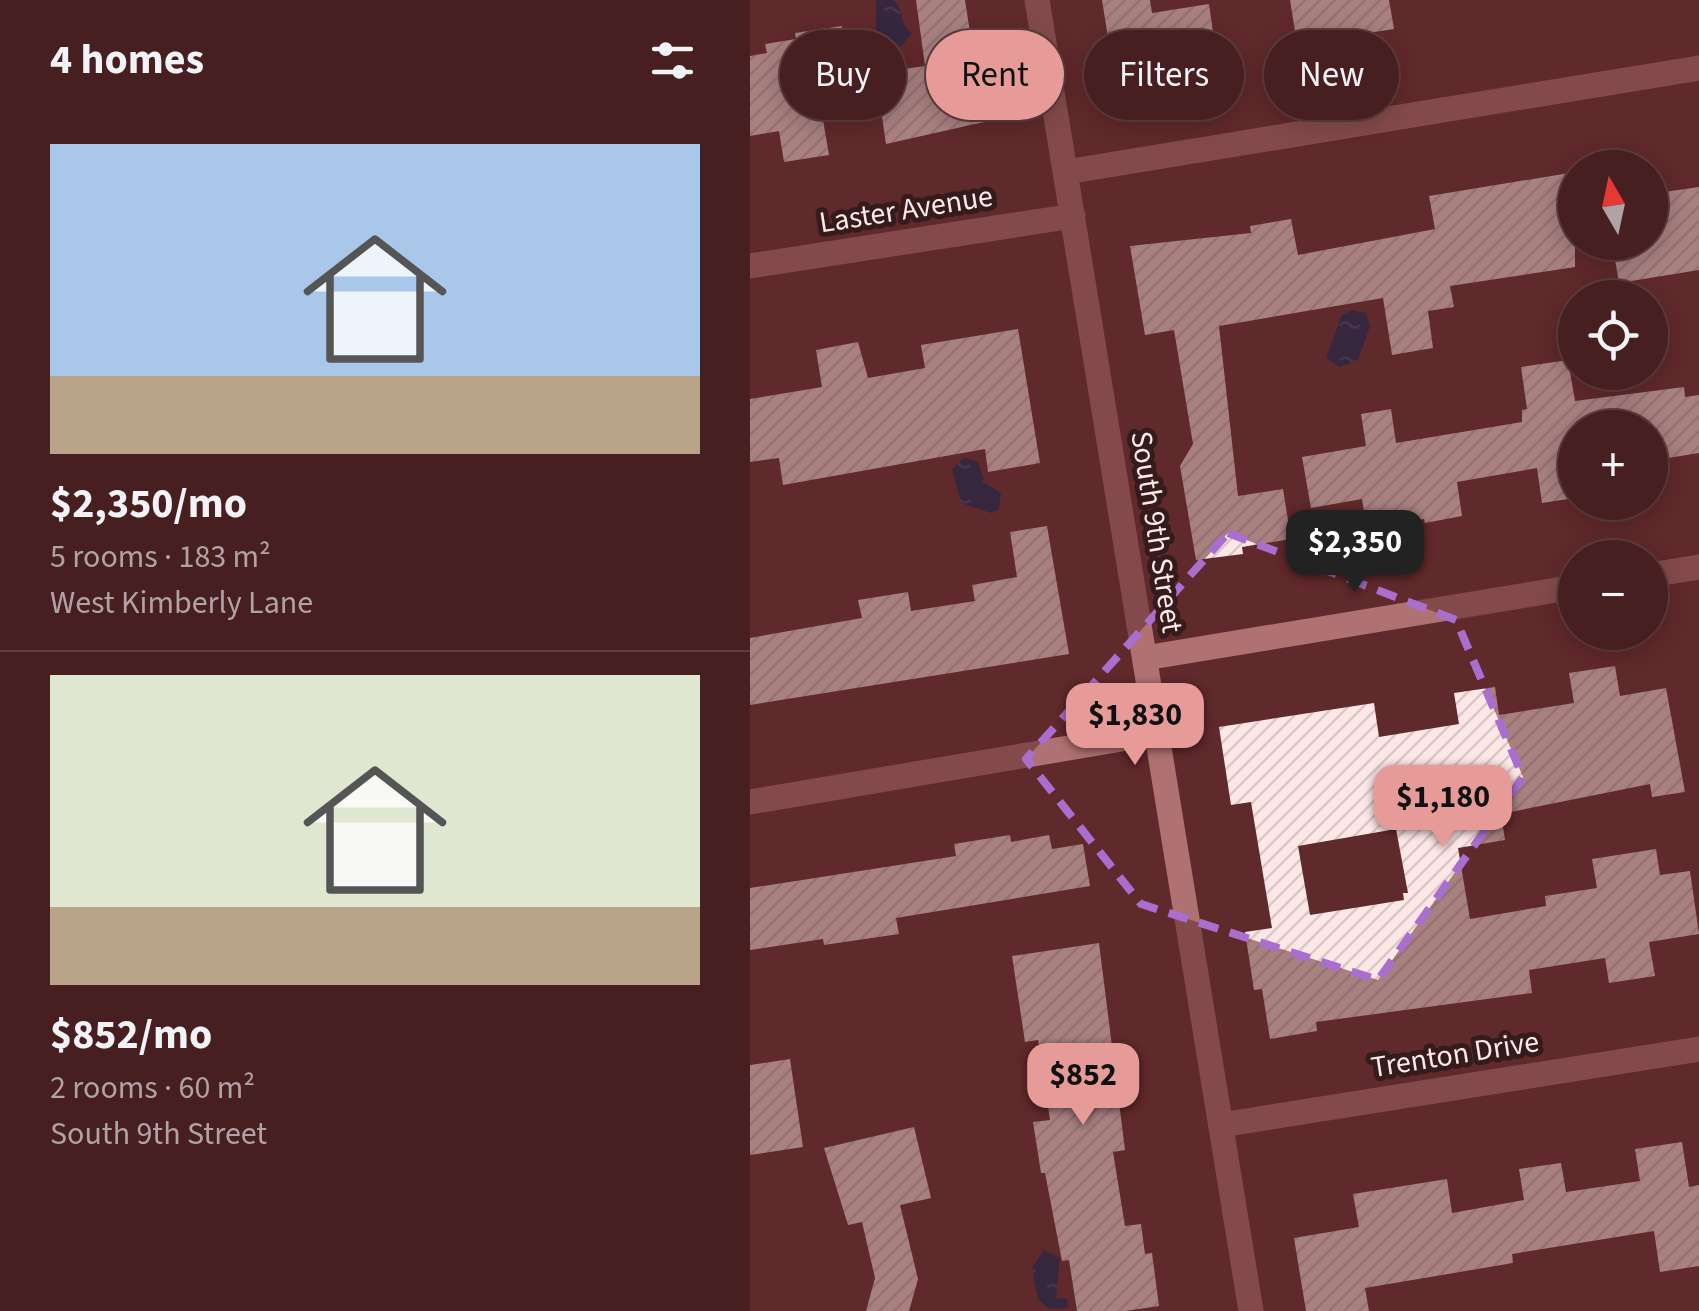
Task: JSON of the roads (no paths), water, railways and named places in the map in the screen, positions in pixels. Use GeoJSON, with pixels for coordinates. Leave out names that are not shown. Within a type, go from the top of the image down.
{"type":"FeatureCollection","features":[{"type":"Feature","properties":{"kind":"street","name":"South 9th Street"},"geometry":{"type":"LineString","coordinates":[[1037,0],[1250,1311]]}},
{"type":"Feature","properties":{"kind":"street"},"geometry":{"type":"LineString","coordinates":[[1066,172],[1699,68]]}},
{"type":"Feature","properties":{"kind":"street","name":"Laster Avenue"},"geometry":{"type":"LineString","coordinates":[[750,266],[1073,216]]}},
{"type":"Feature","properties":{"kind":"street"},"geometry":{"type":"LineString","coordinates":[[1668,572],[1699,567]]}},
{"type":"Feature","properties":{"kind":"street"},"geometry":{"type":"LineString","coordinates":[[1145,658],[1558,591]]}},
{"type":"Feature","properties":{"kind":"street"},"geometry":{"type":"LineString","coordinates":[[750,802],[1157,733]]}},
{"type":"Feature","properties":{"kind":"street","name":"Trenton Drive"},"geometry":{"type":"LineString","coordinates":[[1221,1124],[1699,1048]]}},
{"type":"Feature","properties":{"kind":"water"},"geometry":{"type":"Polygon","coordinates":[[[876,0],[894,0],[912,33],[906,40],[906,30],[876,30],[876,0]]]}},
{"type":"Feature","properties":{"kind":"water"},"geometry":{"type":"Polygon","coordinates":[[[1351,310],[1366,313],[1370,326],[1358,360],[1339,367],[1326,358],[1342,315],[1351,310]]]}},
{"type":"Feature","properties":{"kind":"water"},"geometry":{"type":"Polygon","coordinates":[[[964,457],[978,462],[985,483],[1001,493],[999,509],[991,513],[961,503],[952,469],[964,457]]]}},
{"type":"Feature","properties":{"kind":"water"},"geometry":{"type":"Polygon","coordinates":[[[1044,1250],[1060,1258],[1056,1298],[1067,1299],[1068,1308],[1049,1309],[1038,1299],[1032,1268],[1044,1250]]]}}]}
